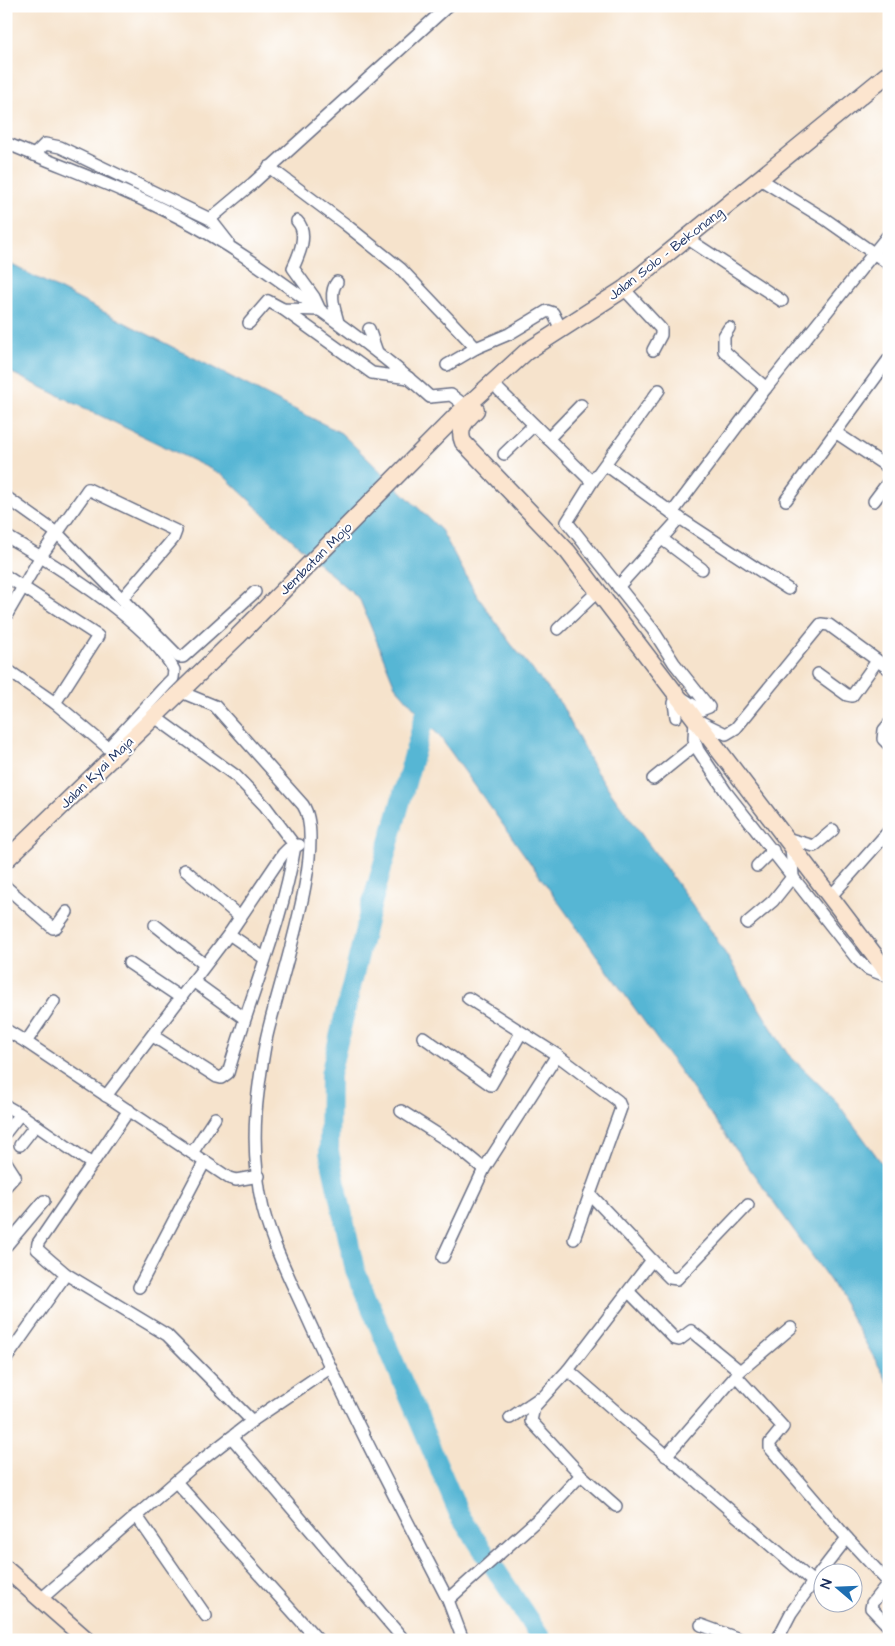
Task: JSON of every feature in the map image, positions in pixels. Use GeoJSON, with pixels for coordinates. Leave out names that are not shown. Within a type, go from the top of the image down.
{"type":"FeatureCollection","features":[{"type":"Feature","properties":{"kind":"main road","name":"Jalan Solo - Bekonang"},"geometry":{"type":"LineString","coordinates":[[442,430],[526,352],[624,289],[688,239],[889,73]]}},
{"type":"Feature","properties":{"kind":"main road"},"geometry":{"type":"LineString","coordinates":[[576,320],[462,426],[460,436],[462,442],[568,552],[831,896],[889,976]]}},
{"type":"Feature","properties":{"kind":"main road","name":"Jembatan Mojo"},"geometry":{"type":"LineString","coordinates":[[184,689],[300,575],[442,430]]}},
{"type":"Feature","properties":{"kind":"main road","name":"Jalan Kyai Maja"},"geometry":{"type":"LineString","coordinates":[[6,860],[112,751],[155,717],[184,689]]}},
{"type":"Feature","properties":{"kind":"main road"},"geometry":{"type":"LineString","coordinates":[[6,1569],[87,1640]]}},
{"type":"Feature","properties":{"kind":"street"},"geometry":{"type":"LineString","coordinates":[[210,219],[448,6]]}},
{"type":"Feature","properties":{"kind":"street"},"geometry":{"type":"LineString","coordinates":[[6,143],[179,218],[232,248],[338,322],[411,379],[430,397],[451,395],[467,408]]}},
{"type":"Feature","properties":{"kind":"street"},"geometry":{"type":"LineString","coordinates":[[34,155],[45,144],[53,145],[210,219],[232,248]]}},
{"type":"Feature","properties":{"kind":"street"},"geometry":{"type":"LineString","coordinates":[[270,167],[387,257],[418,285],[476,348]]}},
{"type":"Feature","properties":{"kind":"street"},"geometry":{"type":"LineString","coordinates":[[760,178],[825,219],[889,264]]}},
{"type":"Feature","properties":{"kind":"street"},"geometry":{"type":"LineString","coordinates":[[296,221],[302,230],[299,256],[293,268],[314,297],[320,310]]}},
{"type":"Feature","properties":{"kind":"street"},"geometry":{"type":"LineString","coordinates":[[618,587],[662,538],[766,388],[889,234]]}},
{"type":"Feature","properties":{"kind":"street"},"geometry":{"type":"LineString","coordinates":[[688,239],[782,301]]}},
{"type":"Feature","properties":{"kind":"street"},"geometry":{"type":"LineString","coordinates":[[337,282],[332,295],[338,322]]}},
{"type":"Feature","properties":{"kind":"street"},"geometry":{"type":"LineString","coordinates":[[624,289],[661,329],[661,335],[653,350]]}},
{"type":"Feature","properties":{"kind":"street"},"geometry":{"type":"LineString","coordinates":[[249,323],[268,301],[283,309],[372,373],[411,379]]}},
{"type":"Feature","properties":{"kind":"street"},"geometry":{"type":"LineString","coordinates":[[283,309],[320,310]]}},
{"type":"Feature","properties":{"kind":"street"},"geometry":{"type":"LineString","coordinates":[[448,365],[476,348],[509,334],[546,311],[553,313],[561,329]]}},
{"type":"Feature","properties":{"kind":"street"},"geometry":{"type":"LineString","coordinates":[[369,328],[377,352]]}},
{"type":"Feature","properties":{"kind":"street"},"geometry":{"type":"LineString","coordinates":[[729,328],[724,336],[724,351],[766,388]]}},
{"type":"Feature","properties":{"kind":"street"},"geometry":{"type":"LineString","coordinates":[[786,500],[889,359]]}},
{"type":"Feature","properties":{"kind":"street"},"geometry":{"type":"LineString","coordinates":[[499,390],[592,482]]}},
{"type":"Feature","properties":{"kind":"street"},"geometry":{"type":"LineString","coordinates":[[659,390],[592,482],[567,522],[653,630],[708,708],[701,710],[677,695],[674,703],[676,717]]}},
{"type":"Feature","properties":{"kind":"street"},"geometry":{"type":"LineString","coordinates":[[548,438],[581,405]]}},
{"type":"Feature","properties":{"kind":"street"},"geometry":{"type":"LineString","coordinates":[[504,454],[534,425]]}},
{"type":"Feature","properties":{"kind":"street"},"geometry":{"type":"LineString","coordinates":[[835,432],[889,468]]}},
{"type":"Feature","properties":{"kind":"street"},"geometry":{"type":"LineString","coordinates":[[606,465],[676,516],[788,588]]}},
{"type":"Feature","properties":{"kind":"street"},"geometry":{"type":"LineString","coordinates":[[874,500],[889,481]]}},
{"type":"Feature","properties":{"kind":"street"},"geometry":{"type":"LineString","coordinates":[[6,616],[25,587],[41,556],[58,534],[84,493],[91,489],[176,531],[173,539],[122,599]]}},
{"type":"Feature","properties":{"kind":"street"},"geometry":{"type":"LineString","coordinates":[[6,497],[58,534],[181,657],[255,592]]}},
{"type":"Feature","properties":{"kind":"street"},"geometry":{"type":"LineString","coordinates":[[6,536],[41,556],[132,623],[153,642],[174,670],[168,684],[112,751],[55,703],[6,669]]}},
{"type":"Feature","properties":{"kind":"street"},"geometry":{"type":"LineString","coordinates":[[662,538],[702,569]]}},
{"type":"Feature","properties":{"kind":"street"},"geometry":{"type":"LineString","coordinates":[[6,576],[98,636],[55,703]]}},
{"type":"Feature","properties":{"kind":"street"},"geometry":{"type":"LineString","coordinates":[[558,629],[597,592]]}},
{"type":"Feature","properties":{"kind":"street"},"geometry":{"type":"LineString","coordinates":[[889,669],[829,625],[821,624],[736,728],[726,734],[695,719],[695,745],[726,792],[857,959],[868,969],[889,976]]}},
{"type":"Feature","properties":{"kind":"street"},"geometry":{"type":"LineString","coordinates":[[818,674],[847,695],[852,696],[876,660]]}},
{"type":"Feature","properties":{"kind":"street"},"geometry":{"type":"LineString","coordinates":[[184,689],[215,706],[303,805],[310,819],[310,841],[304,893],[266,1041],[256,1112],[259,1176],[263,1208],[280,1255],[330,1368],[448,1600],[462,1640]]}},
{"type":"Feature","properties":{"kind":"street"},"geometry":{"type":"LineString","coordinates":[[153,1036],[221,1078],[228,1073],[264,958],[274,936],[289,882],[295,846],[265,806],[236,776],[155,717]]}},
{"type":"Feature","properties":{"kind":"street"},"geometry":{"type":"LineString","coordinates":[[889,724],[884,730],[883,738],[889,745]]}},
{"type":"Feature","properties":{"kind":"street"},"geometry":{"type":"LineString","coordinates":[[653,779],[695,745]]}},
{"type":"Feature","properties":{"kind":"street"},"geometry":{"type":"LineString","coordinates":[[746,924],[773,901],[793,876],[788,841],[814,846],[832,830]]}},
{"type":"Feature","properties":{"kind":"street"},"geometry":{"type":"LineString","coordinates":[[831,896],[889,831]]}},
{"type":"Feature","properties":{"kind":"street"},"geometry":{"type":"LineString","coordinates":[[106,1096],[228,934],[283,854],[295,846],[310,841]]}},
{"type":"Feature","properties":{"kind":"street"},"geometry":{"type":"LineString","coordinates":[[757,866],[773,850]]}},
{"type":"Feature","properties":{"kind":"street"},"geometry":{"type":"LineString","coordinates":[[185,870],[240,917]]}},
{"type":"Feature","properties":{"kind":"street"},"geometry":{"type":"LineString","coordinates":[[6,887],[53,928],[56,927],[67,912]]}},
{"type":"Feature","properties":{"kind":"street"},"geometry":{"type":"LineString","coordinates":[[155,925],[204,964]]}},
{"type":"Feature","properties":{"kind":"street"},"geometry":{"type":"LineString","coordinates":[[228,934],[264,958]]}},
{"type":"Feature","properties":{"kind":"street"},"geometry":{"type":"LineString","coordinates":[[129,963],[181,998]]}},
{"type":"Feature","properties":{"kind":"street"},"geometry":{"type":"LineString","coordinates":[[193,981],[244,1018]]}},
{"type":"Feature","properties":{"kind":"street"},"geometry":{"type":"LineString","coordinates":[[468,998],[557,1056],[621,1104],[574,1240]]}},
{"type":"Feature","properties":{"kind":"street"},"geometry":{"type":"LineString","coordinates":[[26,1042],[54,1001]]}},
{"type":"Feature","properties":{"kind":"street"},"geometry":{"type":"LineString","coordinates":[[6,1030],[229,1178],[236,1180],[259,1176]]}},
{"type":"Feature","properties":{"kind":"street"},"geometry":{"type":"LineString","coordinates":[[423,1037],[491,1085],[521,1033]]}},
{"type":"Feature","properties":{"kind":"street"},"geometry":{"type":"LineString","coordinates":[[444,1257],[484,1169],[557,1056]]}},
{"type":"Feature","properties":{"kind":"street"},"geometry":{"type":"LineString","coordinates":[[6,1106],[92,1164]]}},
{"type":"Feature","properties":{"kind":"street"},"geometry":{"type":"LineString","coordinates":[[129,1110],[38,1243],[37,1249],[66,1274],[167,1334],[252,1422]]}},
{"type":"Feature","properties":{"kind":"street"},"geometry":{"type":"LineString","coordinates":[[401,1111],[456,1146],[484,1169]]}},
{"type":"Feature","properties":{"kind":"street"},"geometry":{"type":"LineString","coordinates":[[6,1132],[20,1114]]}},
{"type":"Feature","properties":{"kind":"street"},"geometry":{"type":"LineString","coordinates":[[192,1152],[214,1118]]}},
{"type":"Feature","properties":{"kind":"street"},"geometry":{"type":"LineString","coordinates":[[20,1145],[35,1126]]}},
{"type":"Feature","properties":{"kind":"street"},"geometry":{"type":"LineString","coordinates":[[139,1287],[204,1161]]}},
{"type":"Feature","properties":{"kind":"street"},"geometry":{"type":"LineString","coordinates":[[6,1162],[15,1176],[6,1186]]}},
{"type":"Feature","properties":{"kind":"street"},"geometry":{"type":"LineString","coordinates":[[590,1194],[670,1278],[677,1279],[748,1205]]}},
{"type":"Feature","properties":{"kind":"street"},"geometry":{"type":"LineString","coordinates":[[6,1246],[44,1201]]}},
{"type":"Feature","properties":{"kind":"street"},"geometry":{"type":"LineString","coordinates":[[616,1506],[581,1475],[531,1422],[534,1408],[568,1370],[652,1260]]}},
{"type":"Feature","properties":{"kind":"street"},"geometry":{"type":"LineString","coordinates":[[6,1359],[10,1345],[66,1274]]}},
{"type":"Feature","properties":{"kind":"street"},"geometry":{"type":"LineString","coordinates":[[629,1292],[675,1339],[679,1340],[691,1331],[738,1374],[783,1427],[770,1443],[770,1448],[847,1538],[887,1581],[888,1583],[872,1603],[871,1608],[889,1627]]}},
{"type":"Feature","properties":{"kind":"street"},"geometry":{"type":"LineString","coordinates":[[666,1456],[738,1374],[790,1328]]}},
{"type":"Feature","properties":{"kind":"street"},"geometry":{"type":"LineString","coordinates":[[41,1599],[136,1514],[176,1482],[252,1422],[330,1368]]}},
{"type":"Feature","properties":{"kind":"street"},"geometry":{"type":"LineString","coordinates":[[510,1418],[544,1394],[568,1370]]}},
{"type":"Feature","properties":{"kind":"street"},"geometry":{"type":"LineString","coordinates":[[568,1370],[812,1581]]}},
{"type":"Feature","properties":{"kind":"street"},"geometry":{"type":"LineString","coordinates":[[232,1438],[404,1640]]}},
{"type":"Feature","properties":{"kind":"street"},"geometry":{"type":"LineString","coordinates":[[448,1600],[547,1511],[581,1475]]}},
{"type":"Feature","properties":{"kind":"street"},"geometry":{"type":"LineString","coordinates":[[176,1482],[318,1640]]}},
{"type":"Feature","properties":{"kind":"street"},"geometry":{"type":"LineString","coordinates":[[136,1514],[206,1616]]}},
{"type":"Feature","properties":{"kind":"street"},"geometry":{"type":"LineString","coordinates":[[827,1564],[847,1538]]}},
{"type":"Feature","properties":{"kind":"street"},"geometry":{"type":"LineString","coordinates":[[777,1640],[791,1613],[812,1583]]}},
{"type":"Feature","properties":{"kind":"street"},"geometry":{"type":"LineString","coordinates":[[701,1625],[742,1640]]}},
{"type":"Feature","properties":{"kind":"water"},"geometry":{"type":"Polygon","coordinates":[[[6,262],[341,433],[441,530],[476,594],[511,644],[561,704],[595,770],[712,932],[787,1053],[836,1101],[889,1173],[889,1384],[831,1282],[440,737],[395,686],[360,600],[271,521],[223,475],[6,370],[6,262]]]}},
{"type":"Feature","properties":{"kind":"waterway"},"geometry":{"type":"LineString","coordinates":[[431,694],[367,921],[330,1075],[329,1152],[355,1270],[459,1514],[542,1640]]}}]}
